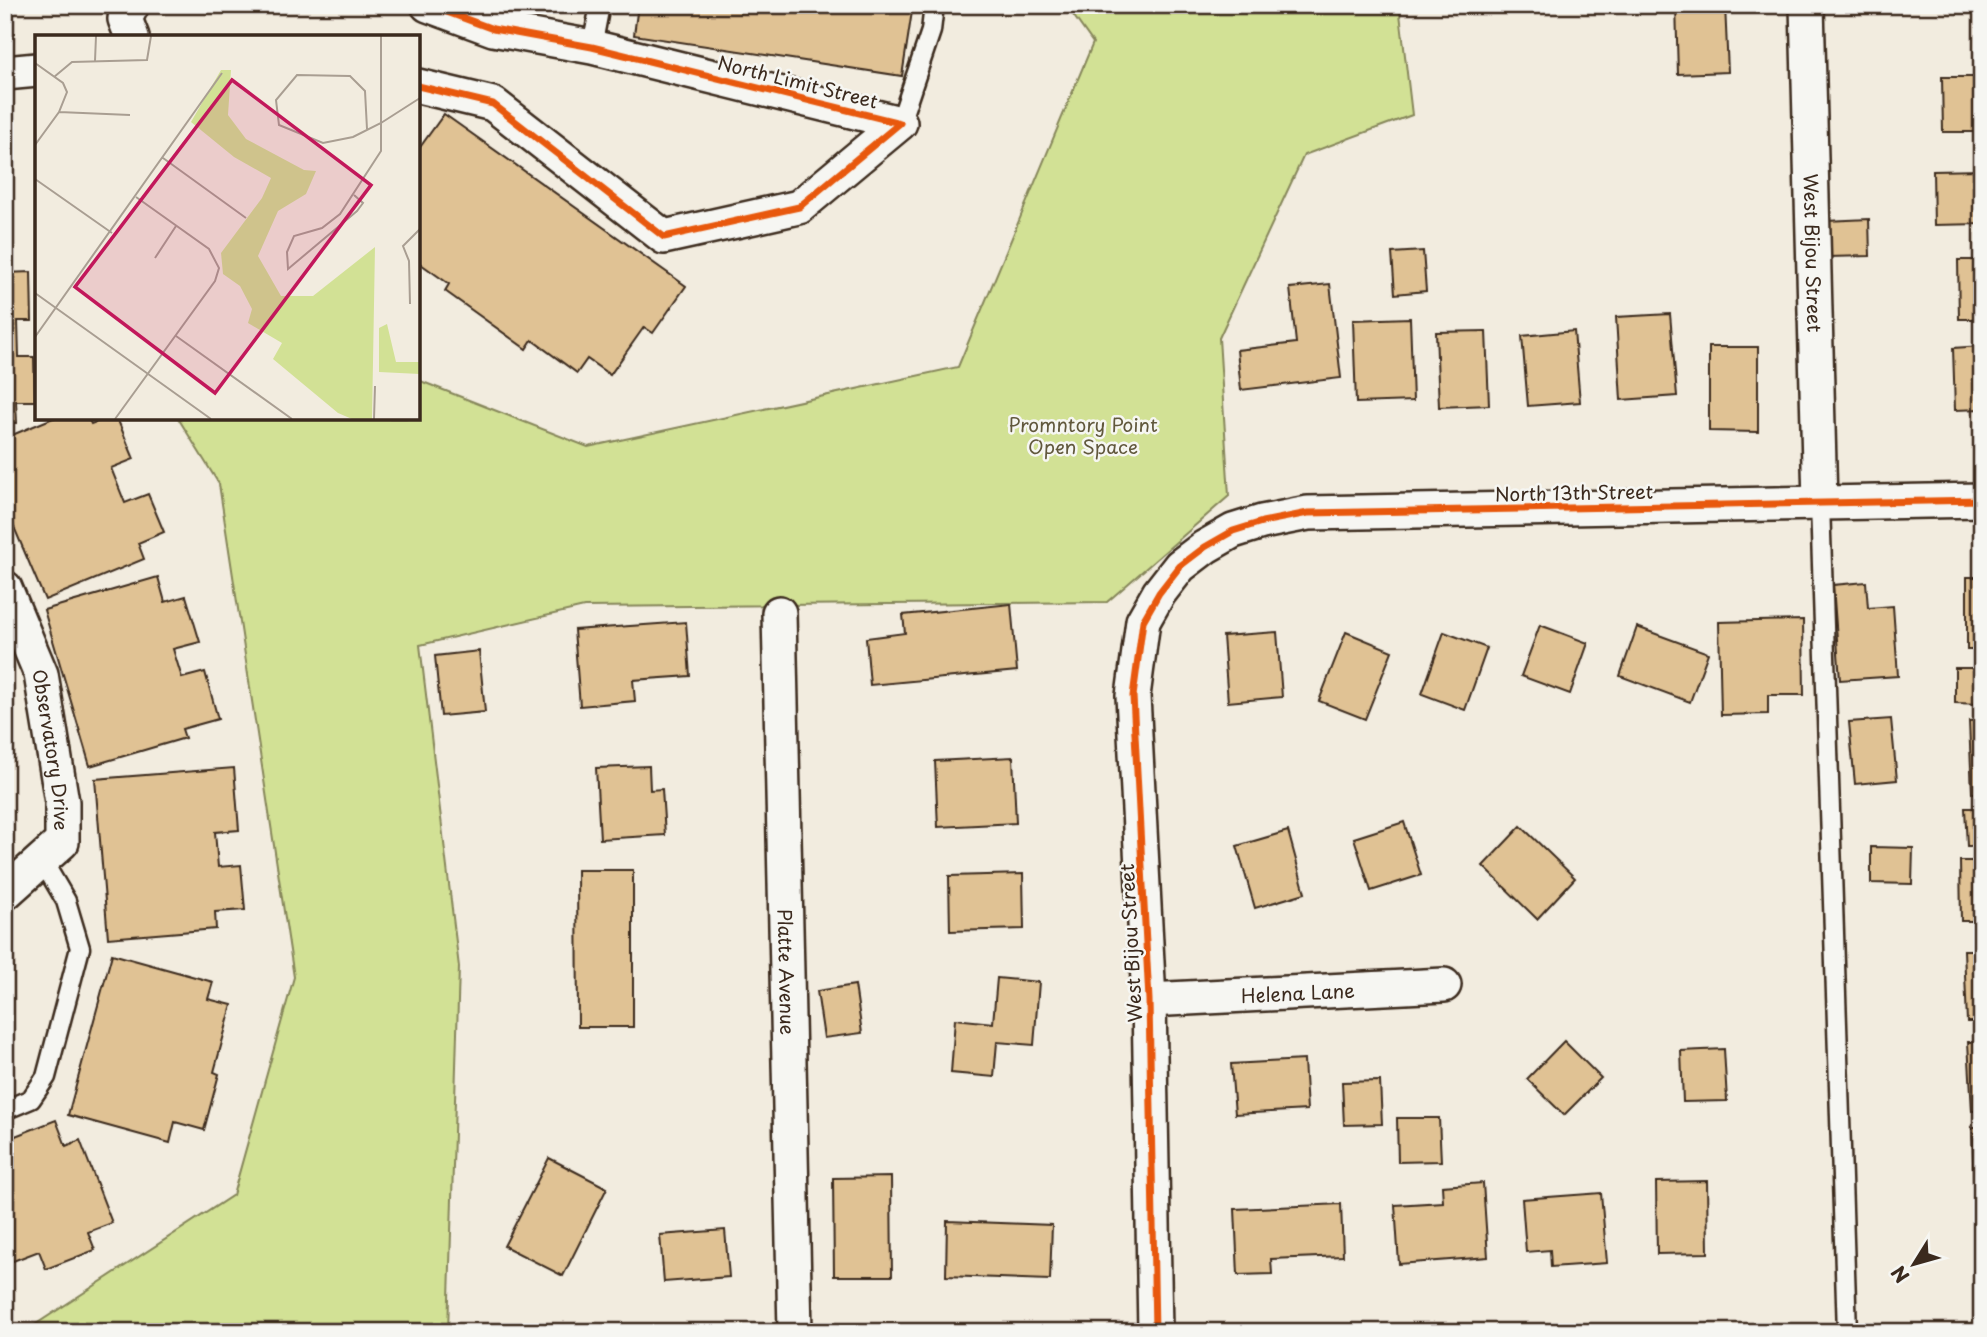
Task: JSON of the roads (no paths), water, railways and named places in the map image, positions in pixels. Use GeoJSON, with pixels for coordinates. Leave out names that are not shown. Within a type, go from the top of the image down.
{"type":"FeatureCollection","features":[{"type":"Feature","properties":{"kind":"street"},"geometry":{"type":"LineString","coordinates":[[131,35],[125,19],[132,5]]}},
{"type":"Feature","properties":{"kind":"street","name":"North Limit Street"},"geometry":{"type":"LineString","coordinates":[[428,5],[493,29],[592,47],[900,123]]}},
{"type":"Feature","properties":{"kind":"street","name":"West Bijou Street"},"geometry":{"type":"LineString","coordinates":[[1807,5],[1820,503]]}},
{"type":"Feature","properties":{"kind":"street"},"geometry":{"type":"LineString","coordinates":[[5,73],[35,70]]}},
{"type":"Feature","properties":{"kind":"street","name":"North Limit Street"},"geometry":{"type":"LineString","coordinates":[[420,86],[493,104],[664,237],[800,207],[900,123]]}},
{"type":"Feature","properties":{"kind":"street","name":"North 13th Street"},"geometry":{"type":"LineString","coordinates":[[1181,566],[1205,547],[1233,531],[1308,513],[1982,500]]}},
{"type":"Feature","properties":{"kind":"street","name":"West Bijou Street"},"geometry":{"type":"LineString","coordinates":[[1155,1332],[1149,1000],[1133,696],[1143,621],[1159,593],[1181,566]]}},
{"type":"Feature","properties":{"kind":"street","name":"Observatory Drive"},"geometry":{"type":"LineString","coordinates":[[5,588],[41,674],[62,802],[62,842],[5,893]]}},
{"type":"Feature","properties":{"kind":"street","name":"Platte Avenue"},"geometry":{"type":"LineString","coordinates":[[779,613],[795,1332]]}},
{"type":"Feature","properties":{"kind":"street","name":"Helena Lane"},"geometry":{"type":"LineString","coordinates":[[1149,1000],[1444,985]]}},
{"type":"Feature","properties":{"kind":"lane"},"geometry":{"type":"LineString","coordinates":[[592,47],[600,5]]}},
{"type":"Feature","properties":{"kind":"lane"},"geometry":{"type":"LineString","coordinates":[[900,123],[931,31],[934,5]]}},
{"type":"Feature","properties":{"kind":"lane"},"geometry":{"type":"LineString","coordinates":[[1820,503],[1847,1332]]}},
{"type":"Feature","properties":{"kind":"lane"},"geometry":{"type":"LineString","coordinates":[[5,1106],[12,1107],[31,1099],[46,1077],[80,948],[66,901],[42,860]]}},
{"type":"Feature","properties":{"kind":"park label","name":"Promntory Point Open Space"},"geometry":{"type":"Point","coordinates":[1083,435]}}]}
